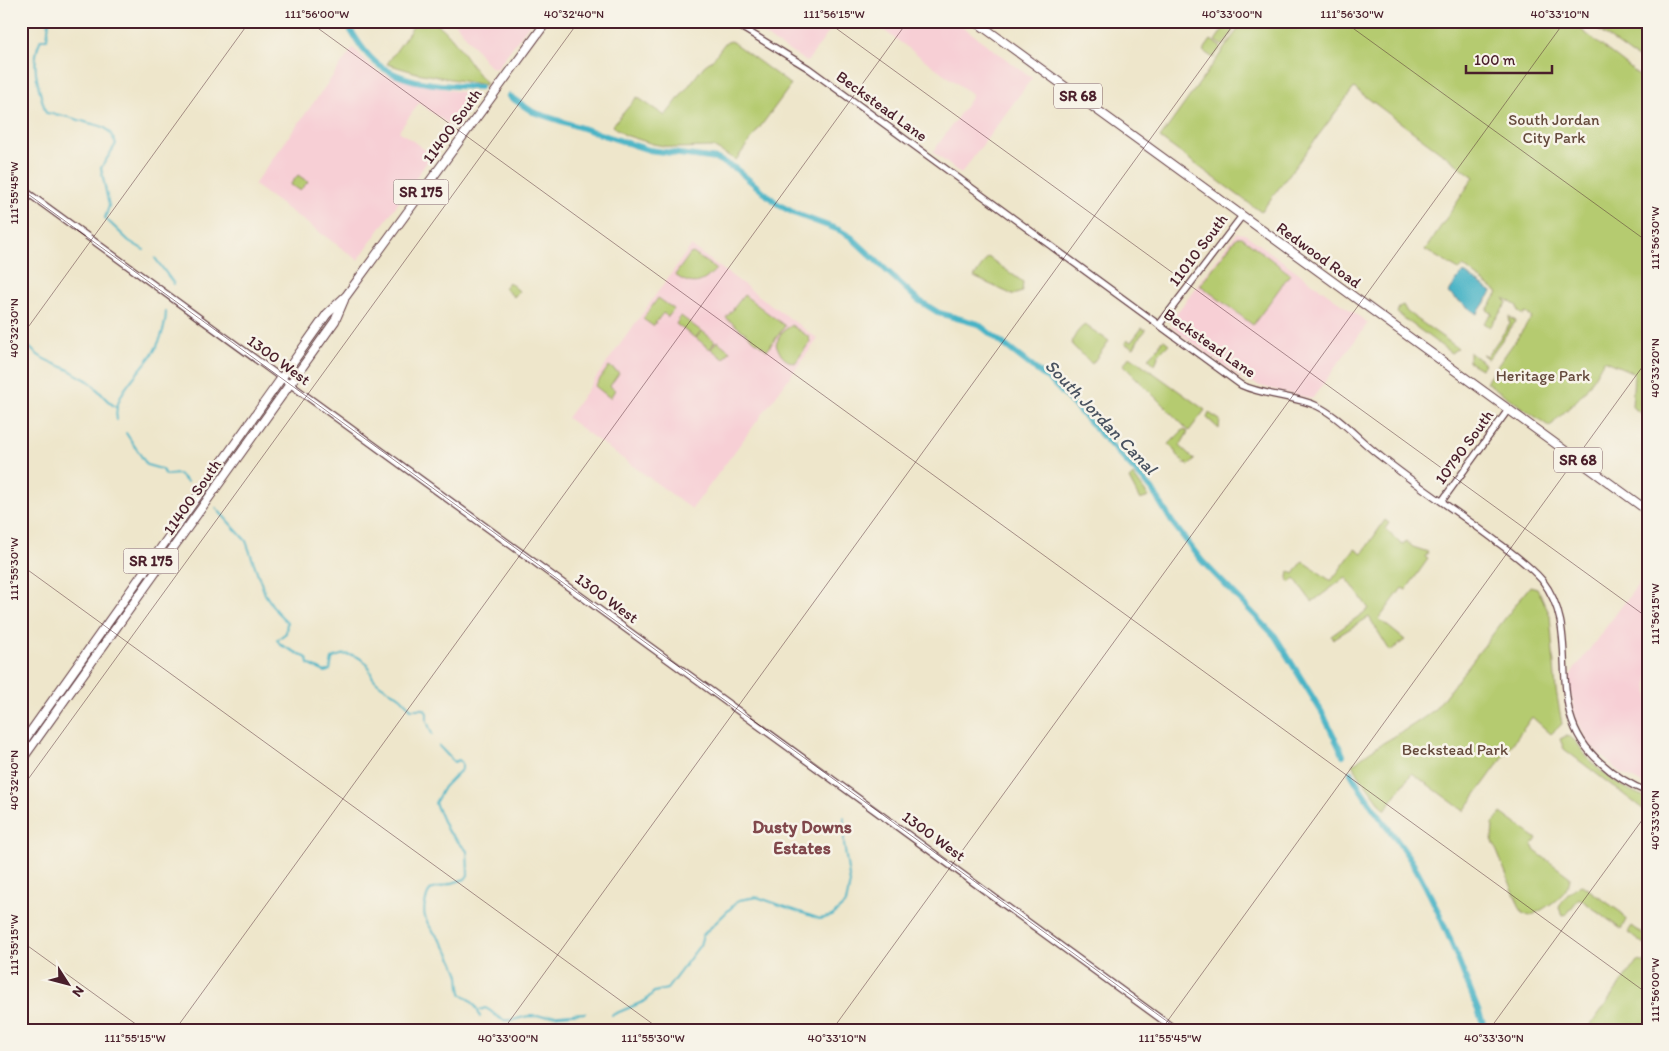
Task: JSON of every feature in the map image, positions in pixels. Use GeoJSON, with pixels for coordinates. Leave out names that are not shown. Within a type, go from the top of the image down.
{"type":"FeatureCollection","features":[{"type":"Feature","properties":{"kind":"main road","name":"11400 South"},"geometry":{"type":"LineString","coordinates":[[21,745],[327,314],[346,296],[547,21]]}},
{"type":"Feature","properties":{"kind":"main road","name":"Redwood Road"},"geometry":{"type":"LineString","coordinates":[[976,21],[1648,511]]}},
{"type":"Feature","properties":{"kind":"main road","name":"11400 South"},"geometry":{"type":"LineString","coordinates":[[21,761],[335,321],[346,296]]}},
{"type":"Feature","properties":{"kind":"street","name":"Beckstead Lane"},"geometry":{"type":"LineString","coordinates":[[731,21],[808,68],[1241,385],[1259,393],[1317,406],[1379,456],[1533,570],[1552,595],[1562,628],[1564,691],[1573,727],[1587,749],[1602,764],[1625,782],[1648,792]]}},
{"type":"Feature","properties":{"kind":"street","name":"1300 West"},"geometry":{"type":"LineString","coordinates":[[21,188],[1176,1030]]}},
{"type":"Feature","properties":{"kind":"street","name":"11010 South"},"geometry":{"type":"LineString","coordinates":[[1159,326],[1242,216]]}},
{"type":"Feature","properties":{"kind":"street","name":"10790 South"},"geometry":{"type":"LineString","coordinates":[[1442,501],[1508,410]]}},
{"type":"Feature","properties":{"kind":"shaded area"},"geometry":{"type":"Polygon","coordinates":[[[454,21],[532,21],[496,69],[489,66],[454,21]]]}},
{"type":"Feature","properties":{"kind":"shaded area"},"geometry":{"type":"Polygon","coordinates":[[[741,21],[837,21],[807,62],[741,21]]]}},
{"type":"Feature","properties":{"kind":"shaded area"},"geometry":{"type":"Polygon","coordinates":[[[871,21],[955,21],[1032,78],[961,174],[933,152],[973,95],[871,21]]]}},
{"type":"Feature","properties":{"kind":"shaded area"},"geometry":{"type":"Polygon","coordinates":[[[353,48],[377,71],[401,80],[476,95],[452,127],[419,103],[399,131],[432,155],[358,260],[254,185],[353,48]]]}},
{"type":"Feature","properties":{"kind":"shaded area"},"geometry":{"type":"Polygon","coordinates":[[[1237,233],[1245,234],[1368,323],[1312,399],[1263,387],[1239,377],[1172,328],[1171,323],[1175,315],[1237,233]]]}},
{"type":"Feature","properties":{"kind":"shaded area"},"geometry":{"type":"Polygon","coordinates":[[[691,246],[818,339],[692,509],[567,418],[691,246]]]}},
{"type":"Feature","properties":{"kind":"shaded area"},"geometry":{"type":"Polygon","coordinates":[[[1648,571],[1648,787],[1618,771],[1589,744],[1575,716],[1568,678],[1648,571]]]}},
{"type":"Feature","properties":{"kind":"green space"},"geometry":{"type":"Polygon","coordinates":[[[417,21],[433,22],[440,26],[454,41],[485,82],[485,85],[417,73],[387,64],[417,21]]]}},
{"type":"Feature","properties":{"kind":"green space","name":"South Jordan City Park"},"geometry":{"type":"Polygon","coordinates":[[[1244,21],[1570,21],[1648,82],[1648,418],[1632,407],[1634,373],[1604,360],[1583,393],[1550,427],[1486,382],[1532,317],[1526,313],[1523,315],[1518,312],[1517,306],[1504,298],[1507,303],[1490,327],[1484,323],[1493,314],[1487,310],[1498,293],[1463,266],[1459,270],[1425,250],[1474,177],[1354,88],[1261,212],[1160,138],[1244,21]]]}},
{"type":"Feature","properties":{"kind":"green space"},"geometry":{"type":"Polygon","coordinates":[[[1586,21],[1620,21],[1648,40],[1648,63],[1631,54],[1586,21]]]}},
{"type":"Feature","properties":{"kind":"green space"},"geometry":{"type":"Polygon","coordinates":[[[1225,26],[1233,31],[1223,46],[1215,41],[1225,26]]]}},
{"type":"Feature","properties":{"kind":"green space"},"geometry":{"type":"Polygon","coordinates":[[[1211,40],[1221,47],[1213,58],[1203,51],[1211,40]]]}},
{"type":"Feature","properties":{"kind":"green space"},"geometry":{"type":"Polygon","coordinates":[[[731,41],[791,85],[736,160],[713,147],[675,148],[653,144],[625,135],[612,126],[637,97],[665,116],[704,66],[712,60],[725,43],[731,41]]]}},
{"type":"Feature","properties":{"kind":"green space"},"geometry":{"type":"Polygon","coordinates":[[[298,175],[308,182],[300,190],[290,185],[298,175]]]}},
{"type":"Feature","properties":{"kind":"green space"},"geometry":{"type":"Polygon","coordinates":[[[1237,237],[1242,237],[1290,274],[1253,325],[1200,285],[1237,237]]]}},
{"type":"Feature","properties":{"kind":"green space"},"geometry":{"type":"Polygon","coordinates":[[[693,253],[716,269],[701,281],[692,283],[675,275],[690,254],[693,253]]]}},
{"type":"Feature","properties":{"kind":"green space"},"geometry":{"type":"Polygon","coordinates":[[[988,257],[1023,282],[1022,292],[1013,295],[974,277],[988,257]]]}},
{"type":"Feature","properties":{"kind":"green space"},"geometry":{"type":"Polygon","coordinates":[[[509,282],[519,291],[514,297],[504,288],[509,282]]]}},
{"type":"Feature","properties":{"kind":"green space"},"geometry":{"type":"Polygon","coordinates":[[[744,295],[785,326],[767,350],[726,318],[744,295]]]}},
{"type":"Feature","properties":{"kind":"green space"},"geometry":{"type":"Polygon","coordinates":[[[658,298],[674,309],[668,317],[663,313],[653,326],[643,319],[658,298]]]}},
{"type":"Feature","properties":{"kind":"green space"},"geometry":{"type":"Polygon","coordinates":[[[1403,305],[1407,312],[1458,348],[1451,353],[1397,313],[1399,307],[1403,305]]]}},
{"type":"Feature","properties":{"kind":"green space"},"geometry":{"type":"Polygon","coordinates":[[[681,316],[701,331],[695,338],[676,324],[681,316]]]}},
{"type":"Feature","properties":{"kind":"green space"},"geometry":{"type":"Polygon","coordinates":[[[1509,317],[1516,321],[1488,359],[1482,354],[1487,356],[1510,324],[1509,317]]]}},
{"type":"Feature","properties":{"kind":"green space"},"geometry":{"type":"Polygon","coordinates":[[[791,325],[809,337],[810,342],[795,363],[788,361],[782,356],[776,344],[781,333],[791,325]]]}},
{"type":"Feature","properties":{"kind":"green space"},"geometry":{"type":"Polygon","coordinates":[[[1085,325],[1109,341],[1092,364],[1072,345],[1076,333],[1085,325]]]}},
{"type":"Feature","properties":{"kind":"green space"},"geometry":{"type":"Polygon","coordinates":[[[1142,328],[1146,330],[1134,348],[1125,344],[1127,340],[1131,342],[1142,328]]]}},
{"type":"Feature","properties":{"kind":"green space"},"geometry":{"type":"Polygon","coordinates":[[[702,331],[715,341],[710,349],[696,338],[702,331]]]}},
{"type":"Feature","properties":{"kind":"green space"},"geometry":{"type":"Polygon","coordinates":[[[1164,340],[1169,344],[1159,354],[1155,365],[1148,358],[1159,347],[1161,341],[1164,340]]]}},
{"type":"Feature","properties":{"kind":"green space"},"geometry":{"type":"Polygon","coordinates":[[[717,341],[730,351],[724,359],[711,349],[717,341]]]}},
{"type":"Feature","properties":{"kind":"green space"},"geometry":{"type":"Polygon","coordinates":[[[1469,352],[1485,364],[1481,369],[1469,362],[1469,352]]]}},
{"type":"Feature","properties":{"kind":"green space"},"geometry":{"type":"Polygon","coordinates":[[[1130,356],[1205,410],[1189,431],[1123,365],[1130,356]]]}},
{"type":"Feature","properties":{"kind":"green space"},"geometry":{"type":"Polygon","coordinates":[[[609,366],[619,373],[610,386],[615,390],[610,398],[595,386],[609,366]]]}},
{"type":"Feature","properties":{"kind":"green space"},"geometry":{"type":"Polygon","coordinates":[[[1209,413],[1220,420],[1219,429],[1207,418],[1209,413]]]}},
{"type":"Feature","properties":{"kind":"green space"},"geometry":{"type":"Polygon","coordinates":[[[1184,429],[1188,432],[1180,446],[1195,460],[1189,465],[1183,462],[1169,444],[1184,429]]]}},
{"type":"Feature","properties":{"kind":"green space"},"geometry":{"type":"Polygon","coordinates":[[[1133,475],[1149,497],[1140,500],[1129,479],[1133,475]]]}},
{"type":"Feature","properties":{"kind":"green space"},"geometry":{"type":"Polygon","coordinates":[[[1385,520],[1389,523],[1385,529],[1402,545],[1407,542],[1413,547],[1428,552],[1425,557],[1428,559],[1406,590],[1402,588],[1379,619],[1405,640],[1390,651],[1369,617],[1333,639],[1331,636],[1369,609],[1346,577],[1312,602],[1295,579],[1290,583],[1288,578],[1289,571],[1294,574],[1303,561],[1331,581],[1355,549],[1362,554],[1385,520]]]}},
{"type":"Feature","properties":{"kind":"green space","name":"Beckstead Park"},"geometry":{"type":"Polygon","coordinates":[[[1530,586],[1537,588],[1550,615],[1556,690],[1562,724],[1551,734],[1532,717],[1464,811],[1412,773],[1385,810],[1352,765],[1435,709],[1530,586]]]}},
{"type":"Feature","properties":{"kind":"green space"},"geometry":{"type":"Polygon","coordinates":[[[1566,736],[1576,741],[1593,764],[1607,776],[1639,795],[1648,798],[1648,813],[1564,749],[1560,739],[1566,736]]]}},
{"type":"Feature","properties":{"kind":"green space"},"geometry":{"type":"Polygon","coordinates":[[[1501,813],[1537,839],[1532,845],[1535,851],[1570,877],[1566,890],[1555,901],[1530,916],[1522,913],[1492,839],[1493,824],[1501,813]]]}},
{"type":"Feature","properties":{"kind":"green space"},"geometry":{"type":"Polygon","coordinates":[[[1582,885],[1622,913],[1626,920],[1621,929],[1579,898],[1567,914],[1562,915],[1559,908],[1563,901],[1568,894],[1582,885]]]}},
{"type":"Feature","properties":{"kind":"green space"},"geometry":{"type":"Polygon","coordinates":[[[1632,926],[1648,938],[1645,945],[1628,932],[1632,926]]]}},
{"type":"Feature","properties":{"kind":"green space"},"geometry":{"type":"Polygon","coordinates":[[[1637,961],[1648,963],[1648,1030],[1587,1030],[1637,961]]]}},
{"type":"Feature","properties":{"kind":"water"},"geometry":{"type":"Polygon","coordinates":[[[1463,272],[1492,292],[1477,314],[1448,293],[1463,272]]]}},
{"type":"Feature","properties":{"kind":"waterway"},"geometry":{"type":"LineString","coordinates":[[49,21],[47,39],[41,39],[37,48],[35,66],[46,113],[98,125],[106,128],[109,132],[116,144],[101,168],[109,206],[105,218],[129,241],[144,250]]}},
{"type":"Feature","properties":{"kind":"waterway","name":"South Jordan Canal"},"geometry":{"type":"LineString","coordinates":[[345,21],[366,53],[386,70],[411,80],[425,83],[480,87]]}},
{"type":"Feature","properties":{"kind":"waterway","name":"South Jordan Canal"},"geometry":{"type":"LineString","coordinates":[[509,96],[533,112],[649,150],[717,159],[736,169],[779,205],[796,214],[839,230],[851,237],[918,300],[939,313],[978,324],[1053,383],[1152,489],[1172,522],[1202,561],[1275,636],[1323,714],[1343,755]]}},
{"type":"Feature","properties":{"kind":"waterway"},"geometry":{"type":"LineString","coordinates":[[155,258],[174,284]]}},
{"type":"Feature","properties":{"kind":"waterway"},"geometry":{"type":"LineString","coordinates":[[117,420],[119,400],[124,390],[157,346],[164,329],[166,311]]}},
{"type":"Feature","properties":{"kind":"waterway"},"geometry":{"type":"LineString","coordinates":[[21,339],[41,357],[68,369],[89,382],[116,407]]}},
{"type":"Feature","properties":{"kind":"waterway"},"geometry":{"type":"LineString","coordinates":[[126,433],[147,465],[161,469],[166,475],[179,474],[187,482]]}},
{"type":"Feature","properties":{"kind":"waterway"},"geometry":{"type":"LineString","coordinates":[[216,508],[246,541],[265,594],[276,611],[287,622],[286,633],[277,640],[281,645],[307,658],[308,664],[325,672],[330,670],[332,659],[342,655],[357,657],[366,663],[373,678],[379,684],[400,697],[411,709],[424,709],[427,713],[427,721],[432,734]]}},
{"type":"Feature","properties":{"kind":"waterway"},"geometry":{"type":"LineString","coordinates":[[439,746],[454,762],[459,760],[462,763],[462,769],[444,787],[435,803],[447,830],[467,851],[468,875],[465,879],[430,890],[424,909],[425,916],[453,962],[459,976],[462,995],[473,1003],[480,1017]]}},
{"type":"Feature","properties":{"kind":"waterway","name":"South Jordan Canal"},"geometry":{"type":"LineString","coordinates":[[1351,773],[1367,799],[1410,859],[1428,891],[1446,930],[1486,1030]]}},
{"type":"Feature","properties":{"kind":"waterway"},"geometry":{"type":"LineString","coordinates":[[612,1015],[645,1001],[654,992],[667,989],[700,945],[703,935],[739,900],[757,897],[820,919],[832,916],[846,903],[850,883],[844,844],[844,817]]}},
{"type":"Feature","properties":{"kind":"waterway"},"geometry":{"type":"LineString","coordinates":[[480,1010],[485,1008],[504,1020],[515,1020],[527,1016],[585,1013]]}},
{"type":"Feature","properties":{"kind":"district","name":"Dusty Downs Estates"},"geometry":{"type":"Point","coordinates":[802,838]}},
{"type":"Feature","properties":{"kind":"park label","name":"Heritage Park"},"geometry":{"type":"Point","coordinates":[1543,375]}}]}
